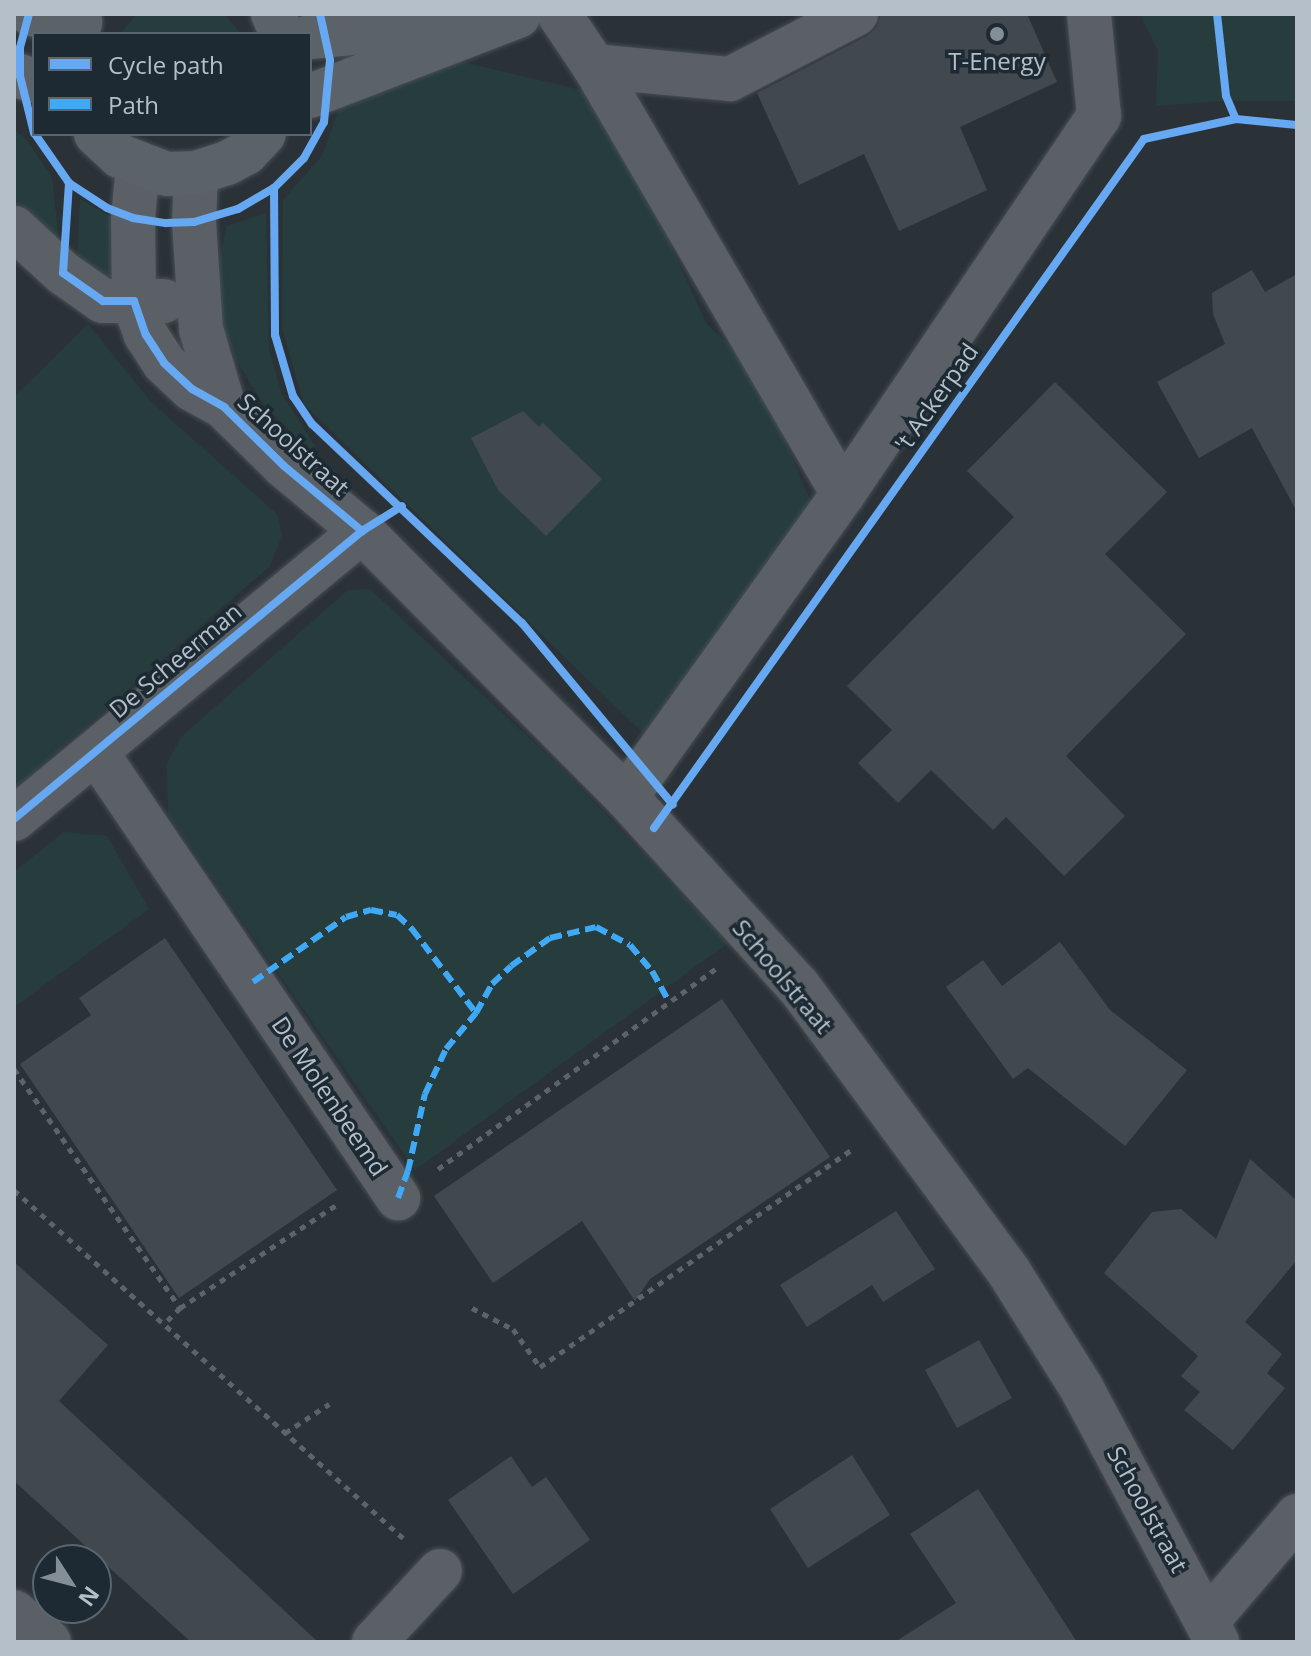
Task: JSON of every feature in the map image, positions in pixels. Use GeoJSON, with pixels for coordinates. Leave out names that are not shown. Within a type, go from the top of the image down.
{"type":"FeatureCollection","features":[{"type":"Feature","properties":{"kind":"main road"},"geometry":{"type":"LineString","coordinates":[[31,14],[81,23]]}},
{"type":"Feature","properties":{"kind":"main road"},"geometry":{"type":"LineString","coordinates":[[312,37],[535,15]]}},
{"type":"Feature","properties":{"kind":"main road"},"geometry":{"type":"LineString","coordinates":[[312,95],[535,15]]}},
{"type":"Feature","properties":{"kind":"main road"},"geometry":{"type":"LineString","coordinates":[[98,136],[120,156],[138,166],[167,174],[196,173],[246,153],[262,136]]}},
{"type":"Feature","properties":{"kind":"street"},"geometry":{"type":"LineString","coordinates":[[594,66],[730,79],[856,14]]}},
{"type":"Feature","properties":{"kind":"street"},"geometry":{"type":"LineString","coordinates":[[626,797],[843,494],[1099,116],[1089,14]]}},
{"type":"Feature","properties":{"kind":"street"},"geometry":{"type":"LineString","coordinates":[[535,15],[594,66],[843,494]]}},
{"type":"Feature","properties":{"kind":"street","name":"Schoolstraat"},"geometry":{"type":"LineString","coordinates":[[138,166],[133,218],[134,301],[146,335],[164,363],[192,389],[224,407],[284,466],[362,531],[626,797],[799,987],[1017,1285],[1082,1389],[1213,1631]]}},
{"type":"Feature","properties":{"kind":"street","name":"Schoolstraat"},"geometry":{"type":"LineString","coordinates":[[196,173],[194,222],[201,329],[224,407]]}},
{"type":"Feature","properties":{"kind":"street"},"geometry":{"type":"LineString","coordinates":[[14,228],[63,273],[103,301],[199,301]]}},
{"type":"Feature","properties":{"kind":"street","name":"De Scheerman"},"geometry":{"type":"LineString","coordinates":[[14,819],[362,531]]}},
{"type":"Feature","properties":{"kind":"street","name":"De Molenbeemd"},"geometry":{"type":"LineString","coordinates":[[96,752],[390,1186]]}},
{"type":"Feature","properties":{"kind":"street"},"geometry":{"type":"LineString","coordinates":[[1213,1631],[1297,1516]]}},
{"type":"Feature","properties":{"kind":"street"},"geometry":{"type":"LineString","coordinates":[[374,1642],[440,1571]]}},
{"type":"Feature","properties":{"kind":"street"},"geometry":{"type":"LineString","coordinates":[[14,1612],[49,1642]]}},
{"type":"Feature","properties":{"kind":"path"},"geometry":{"type":"LineString","coordinates":[[14,1069],[180,1308]]}},
{"type":"Feature","properties":{"kind":"path"},"geometry":{"type":"LineString","coordinates":[[472,1308],[513,1329],[540,1367],[895,1119]]}},
{"type":"Feature","properties":{"kind":"path"},"geometry":{"type":"LineString","coordinates":[[164,1324],[180,1308],[390,1186]]}},
{"type":"Feature","properties":{"kind":"path"},"geometry":{"type":"LineString","coordinates":[[14,1190],[440,1571]]}},
{"type":"Feature","properties":{"kind":"path"},"geometry":{"type":"LineString","coordinates":[[285,1433],[329,1404]]}},
{"type":"Feature","properties":{"kind":"green space"},"geometry":{"type":"Polygon","coordinates":[[[137,14],[224,14],[239,32],[122,32],[137,14]]]}},
{"type":"Feature","properties":{"kind":"green space"},"geometry":{"type":"Polygon","coordinates":[[[1140,14],[1297,14],[1297,101],[1222,101],[1156,106],[1158,51],[1140,14]]]}},
{"type":"Feature","properties":{"kind":"green space"},"geometry":{"type":"Polygon","coordinates":[[[458,61],[585,91],[613,119],[706,323],[755,369],[812,505],[644,734],[304,404],[282,328],[283,200],[322,156],[340,106],[458,61]]]}},
{"type":"Feature","properties":{"kind":"green space"},"geometry":{"type":"Polygon","coordinates":[[[14,130],[26,139],[52,178],[59,242],[14,203],[14,130]]]}},
{"type":"Feature","properties":{"kind":"green space"},"geometry":{"type":"Polygon","coordinates":[[[80,199],[118,221],[116,281],[103,283],[77,261],[80,199]]]}},
{"type":"Feature","properties":{"kind":"green space"},"geometry":{"type":"Polygon","coordinates":[[[266,213],[269,350],[282,395],[315,446],[309,451],[262,402],[235,358],[216,311],[220,256],[227,226],[266,213]]]}},
{"type":"Feature","properties":{"kind":"green space"},"geometry":{"type":"Polygon","coordinates":[[[88,324],[151,402],[277,514],[282,535],[270,566],[14,789],[14,397],[88,324]]]}},
{"type":"Feature","properties":{"kind":"green space"},"geometry":{"type":"Polygon","coordinates":[[[370,589],[560,767],[728,943],[415,1170],[168,814],[167,764],[181,737],[348,590],[370,589]]]}},
{"type":"Feature","properties":{"kind":"green space"},"geometry":{"type":"Polygon","coordinates":[[[64,832],[107,836],[149,909],[14,1007],[14,872],[64,832]]]}},
{"type":"Feature","properties":{"kind":"building"},"geometry":{"type":"Polygon","coordinates":[[[881,14],[1027,14],[1057,82],[960,127],[987,190],[899,231],[864,154],[799,185],[757,93],[867,36],[877,27],[881,14]]]}},
{"type":"Feature","properties":{"kind":"building"},"geometry":{"type":"Polygon","coordinates":[[[1252,270],[1265,292],[1297,274],[1297,512],[1252,428],[1199,458],[1157,382],[1225,344],[1213,314],[1212,293],[1252,270]]]}},
{"type":"Feature","properties":{"kind":"building"},"geometry":{"type":"Polygon","coordinates":[[[1055,382],[1167,492],[1105,554],[1186,634],[1066,756],[1125,816],[1064,876],[1006,817],[993,830],[931,770],[898,803],[858,763],[892,730],[847,686],[1014,517],[967,471],[1055,382]]]}},
{"type":"Feature","properties":{"kind":"building"},"geometry":{"type":"Polygon","coordinates":[[[523,411],[539,427],[543,423],[602,479],[546,536],[498,490],[471,438],[523,411]]]}},
{"type":"Feature","properties":{"kind":"building"},"geometry":{"type":"Polygon","coordinates":[[[165,938],[337,1190],[179,1298],[20,1064],[91,1015],[79,998],[165,938]]]}},
{"type":"Feature","properties":{"kind":"building"},"geometry":{"type":"Polygon","coordinates":[[[1060,942],[1110,1010],[1187,1070],[1125,1146],[1028,1068],[1013,1079],[946,987],[983,960],[1002,986],[1060,942]]]}},
{"type":"Feature","properties":{"kind":"building"},"geometry":{"type":"Polygon","coordinates":[[[722,999],[830,1157],[650,1279],[635,1301],[582,1221],[493,1283],[434,1196],[722,999]]]}},
{"type":"Feature","properties":{"kind":"building"},"geometry":{"type":"Polygon","coordinates":[[[1250,1159],[1297,1201],[1297,1260],[1245,1322],[1282,1354],[1267,1373],[1285,1388],[1233,1450],[1184,1410],[1200,1392],[1181,1376],[1198,1356],[1104,1273],[1152,1212],[1181,1209],[1216,1239],[1250,1159]]]}},
{"type":"Feature","properties":{"kind":"building"},"geometry":{"type":"Polygon","coordinates":[[[896,1211],[935,1269],[883,1302],[872,1285],[807,1327],[780,1285],[896,1211]]]}},
{"type":"Feature","properties":{"kind":"building"},"geometry":{"type":"Polygon","coordinates":[[[14,1262],[108,1345],[59,1401],[318,1642],[191,1642],[112,1570],[112,1544],[83,1544],[14,1481],[14,1262]]]}},
{"type":"Feature","properties":{"kind":"building"},"geometry":{"type":"Polygon","coordinates":[[[979,1340],[1012,1398],[957,1428],[925,1370],[979,1340]]]}},
{"type":"Feature","properties":{"kind":"building"},"geometry":{"type":"Polygon","coordinates":[[[852,1455],[890,1515],[808,1568],[770,1509],[852,1455]]]}},
{"type":"Feature","properties":{"kind":"building"},"geometry":{"type":"Polygon","coordinates":[[[511,1456],[532,1487],[546,1477],[590,1540],[513,1594],[448,1500],[511,1456]]]}},
{"type":"Feature","properties":{"kind":"building"},"geometry":{"type":"Polygon","coordinates":[[[978,1489],[1077,1642],[895,1642],[956,1603],[910,1534],[978,1489]]]}},
{"type":"Feature","properties":{"kind":"marked path"},"geometry":{"type":"LineString","coordinates":[[253,982],[346,917],[371,910],[397,915],[412,929],[476,1013]]}},
{"type":"Feature","properties":{"kind":"marked path"},"geometry":{"type":"LineString","coordinates":[[398,1198],[408,1171],[425,1094],[446,1049],[476,1013],[492,984],[511,966],[550,938],[596,927],[630,945],[652,971],[669,1002]]}},
{"type":"Feature","properties":{"kind":"cycle path"},"geometry":{"type":"LineString","coordinates":[[29,14],[20,48],[20,76],[32,125]]}},
{"type":"Feature","properties":{"kind":"cycle path"},"geometry":{"type":"LineString","coordinates":[[36,136],[69,183],[107,208],[133,218],[166,223],[194,222],[238,209],[274,188],[304,158],[324,122],[330,60],[320,14]]}},
{"type":"Feature","properties":{"kind":"cycle path"},"geometry":{"type":"LineString","coordinates":[[1217,14],[1226,96],[1236,119]]}},
{"type":"Feature","properties":{"kind":"cycle path","name":"'t Ackerpad"},"geometry":{"type":"LineString","coordinates":[[654,828],[1144,139],[1236,119],[1297,125]]}},
{"type":"Feature","properties":{"kind":"cycle path"},"geometry":{"type":"LineString","coordinates":[[69,183],[63,273],[103,301],[134,301],[146,335],[164,363],[192,389],[224,407],[284,466],[362,531]]}},
{"type":"Feature","properties":{"kind":"cycle path"},"geometry":{"type":"LineString","coordinates":[[274,188],[275,335],[293,396],[312,424],[522,623],[673,805]]}},
{"type":"Feature","properties":{"kind":"cycle path"},"geometry":{"type":"LineString","coordinates":[[14,819],[362,531],[402,506]]}},
{"type":"Feature","properties":{"kind":"place","name":"T-Energy"},"geometry":{"type":"Point","coordinates":[997,34]}}]}
